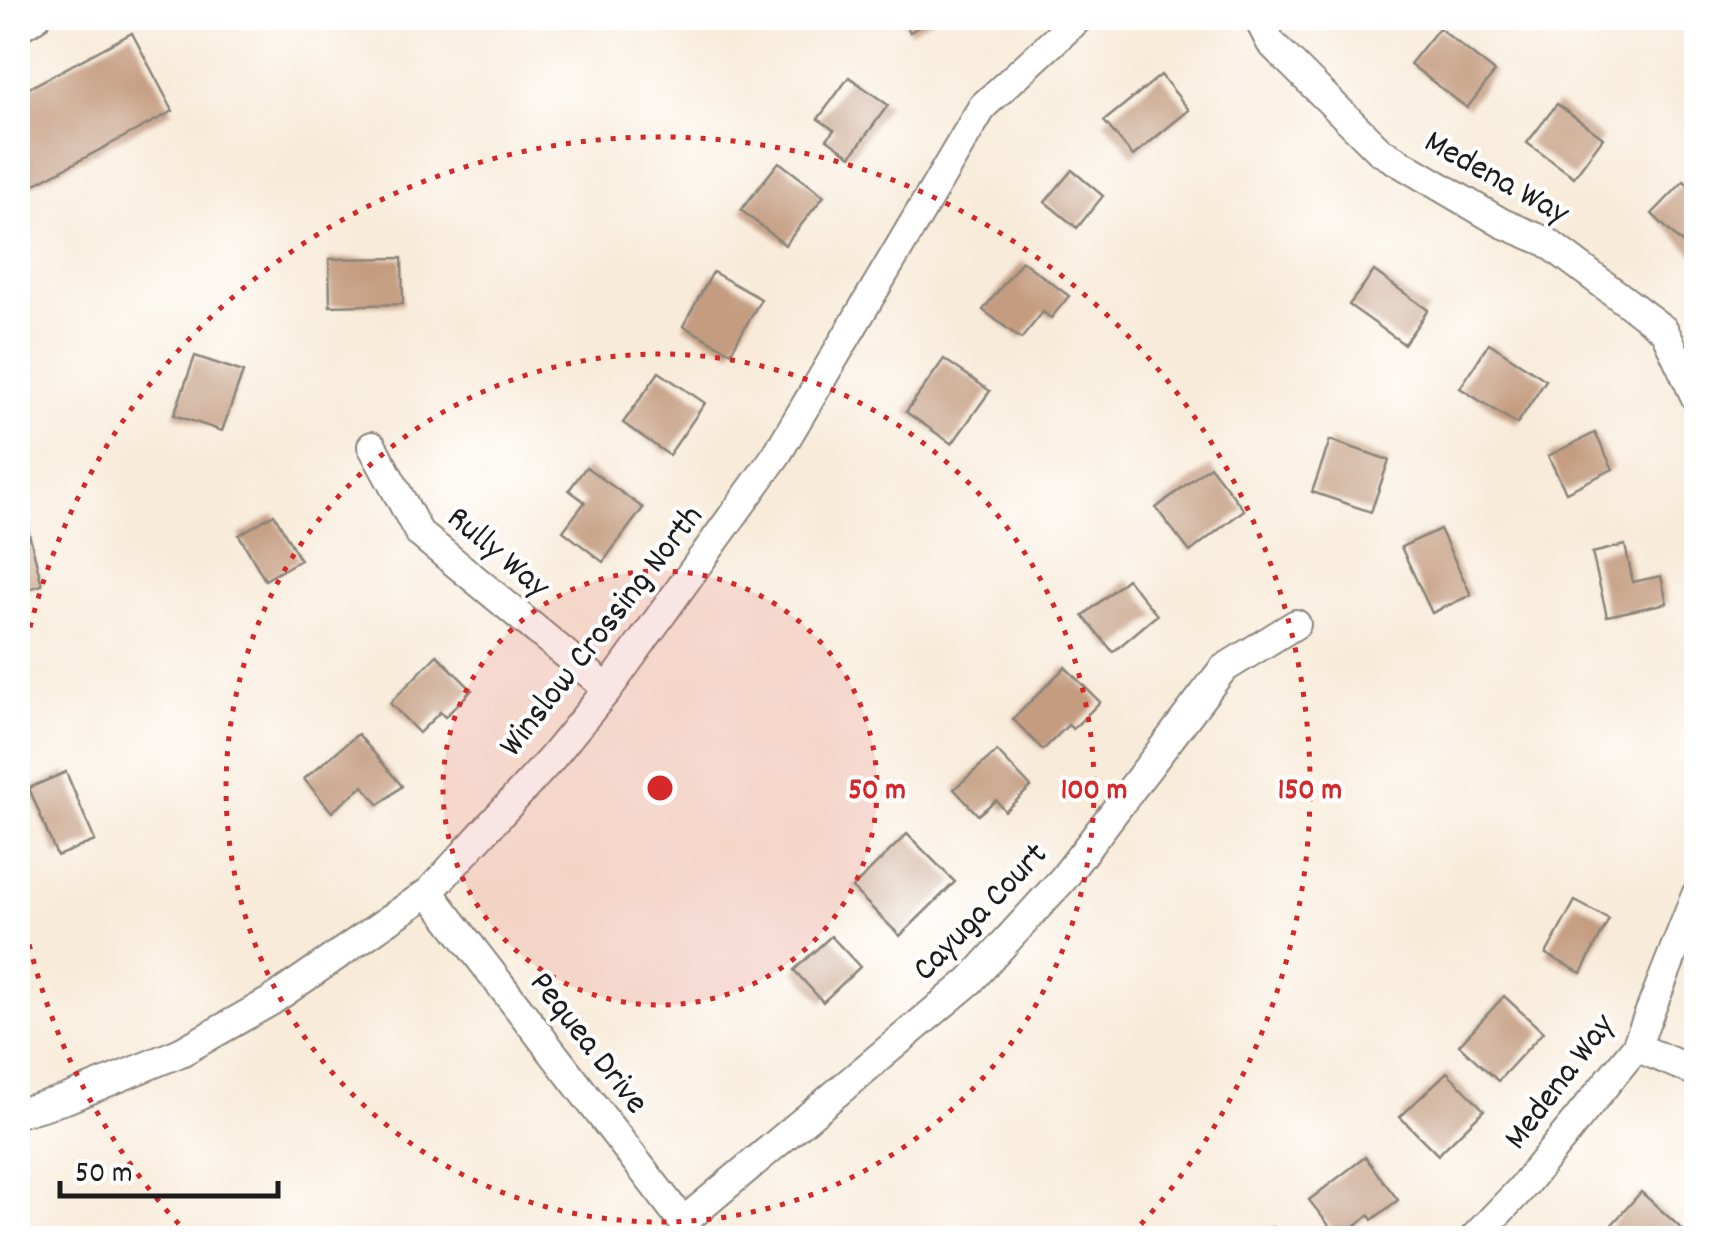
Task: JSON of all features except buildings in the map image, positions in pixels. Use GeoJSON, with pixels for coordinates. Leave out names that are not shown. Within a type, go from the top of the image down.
{"type":"FeatureCollection","features":[{"type":"Feature","properties":{"kind":"street"},"geometry":{"type":"LineString","coordinates":[[18,27],[35,18]]}},
{"type":"Feature","properties":{"kind":"street","name":"Winslow Crossing North"},"geometry":{"type":"LineString","coordinates":[[18,1113],[66,1099],[181,1052],[271,1001],[428,892],[551,760],[608,689],[778,454],[984,106],[1080,18]]}},
{"type":"Feature","properties":{"kind":"street","name":"Medena Way"},"geometry":{"type":"LineString","coordinates":[[1258,18],[1271,43],[1380,151],[1502,223],[1547,242],[1664,330],[1696,398]]}},
{"type":"Feature","properties":{"kind":"street","name":"Rully Way"},"geometry":{"type":"LineString","coordinates":[[372,446],[419,533],[608,689]]}},
{"type":"Feature","properties":{"kind":"street","name":"Cayuga Court"},"geometry":{"type":"LineString","coordinates":[[686,1230],[970,980],[1063,879],[1224,669],[1296,624]]}},
{"type":"Feature","properties":{"kind":"street","name":"Pequea Drive"},"geometry":{"type":"LineString","coordinates":[[428,892],[686,1230]]}},
{"type":"Feature","properties":{"kind":"street","name":"Medena Way"},"geometry":{"type":"LineString","coordinates":[[1474,1238],[1520,1190],[1636,1047],[1696,895]]}},
{"type":"Feature","properties":{"kind":"street"},"geometry":{"type":"LineString","coordinates":[[1636,1047],[1696,1072]]}}]}
